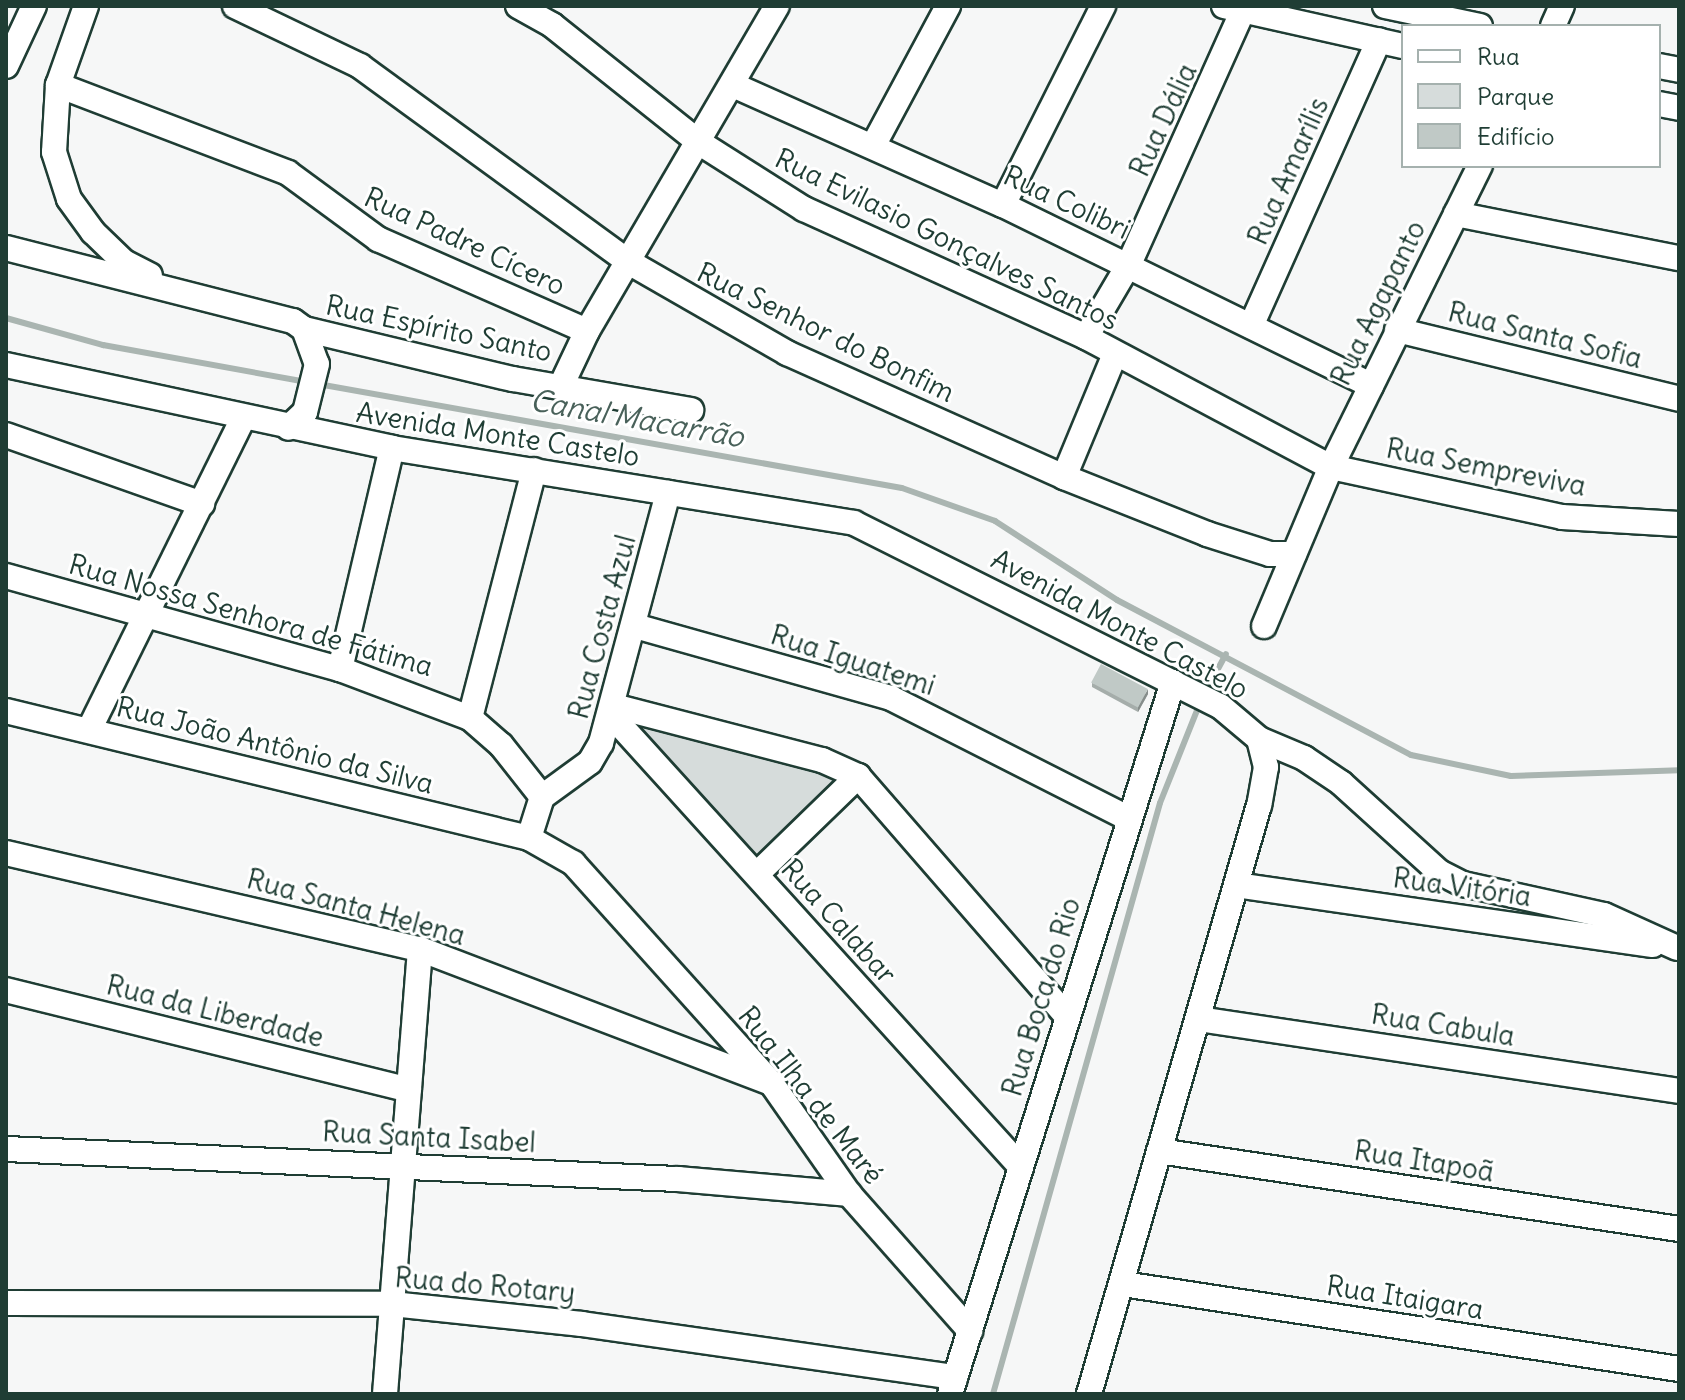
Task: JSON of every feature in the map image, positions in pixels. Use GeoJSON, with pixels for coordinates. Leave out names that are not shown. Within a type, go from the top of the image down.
{"type":"FeatureCollection","features":[{"type":"Feature","properties":{"kind":"street"},"geometry":{"type":"LineString","coordinates":[[7,60],[34,6]]}},
{"type":"Feature","properties":{"kind":"street"},"geometry":{"type":"LineString","coordinates":[[86,6],[58,85],[54,152],[69,199],[93,232],[124,262],[199,297]]}},
{"type":"Feature","properties":{"kind":"street","name":"Rua Senhor do Bonfim"},"geometry":{"type":"LineString","coordinates":[[235,6],[360,66],[627,261],[787,353],[1064,477],[1260,551],[1294,554]]}},
{"type":"Feature","properties":{"kind":"street","name":"Rua Evilasio Gonçalves Santos"},"geometry":{"type":"LineString","coordinates":[[518,6],[552,25],[700,143],[804,209],[1086,337],[1331,467]]}},
{"type":"Feature","properties":{"kind":"street"},"geometry":{"type":"LineString","coordinates":[[873,146],[948,6]]}},
{"type":"Feature","properties":{"kind":"street"},"geometry":{"type":"LineString","coordinates":[[1003,205],[1103,6]]}},
{"type":"Feature","properties":{"kind":"street"},"geometry":{"type":"LineString","coordinates":[[1385,6],[1470,24]]}},
{"type":"Feature","properties":{"kind":"street"},"geometry":{"type":"LineString","coordinates":[[691,410],[561,386],[587,331],[700,143],[772,7]]}},
{"type":"Feature","properties":{"kind":"street"},"geometry":{"type":"LineString","coordinates":[[1234,8],[1391,43]]}},
{"type":"Feature","properties":{"kind":"street","name":"Rua Dália"},"geometry":{"type":"LineString","coordinates":[[1086,337],[1129,264],[1234,8]]}},
{"type":"Feature","properties":{"kind":"street","name":"Rua Amarílis"},"geometry":{"type":"LineString","coordinates":[[1251,326],[1391,43]]}},
{"type":"Feature","properties":{"kind":"street","name":"Rua Padre Cícero"},"geometry":{"type":"LineString","coordinates":[[58,85],[288,173],[378,239],[587,331]]}},
{"type":"Feature","properties":{"kind":"street","name":"Rua Colibri"},"geometry":{"type":"LineString","coordinates":[[733,85],[1129,264],[1371,385]]}},
{"type":"Feature","properties":{"kind":"street","name":"Rua Agapanto"},"geometry":{"type":"LineString","coordinates":[[1264,626],[1331,467],[1479,168]]}},
{"type":"Feature","properties":{"kind":"street"},"geometry":{"type":"LineString","coordinates":[[1456,214],[1679,258]]}},
{"type":"Feature","properties":{"kind":"street"},"geometry":{"type":"LineString","coordinates":[[6,248],[199,297]]}},
{"type":"Feature","properties":{"kind":"street","name":"Rua Espírito Santo"},"geometry":{"type":"LineString","coordinates":[[199,297],[293,321],[304,329],[561,386]]}},
{"type":"Feature","properties":{"kind":"street"},"geometry":{"type":"LineString","coordinates":[[288,428],[299,420],[309,401],[317,364],[304,329]]}},
{"type":"Feature","properties":{"kind":"street","name":"Rua Santa Sofia"},"geometry":{"type":"LineString","coordinates":[[1397,330],[1679,399]]}},
{"type":"Feature","properties":{"kind":"street"},"geometry":{"type":"LineString","coordinates":[[1064,477],[1115,354]]}},
{"type":"Feature","properties":{"kind":"street","name":"Avenida Monte Castelo"},"geometry":{"type":"LineString","coordinates":[[6,365],[392,448],[854,523],[1215,704],[1259,739],[1266,767],[1236,885],[1089,1394]]}},
{"type":"Feature","properties":{"kind":"street","name":"Avenida Monte Castelo"},"geometry":{"type":"LineString","coordinates":[[309,401],[313,422],[332,436]]}},
{"type":"Feature","properties":{"kind":"street"},"geometry":{"type":"LineString","coordinates":[[89,730],[244,417]]}},
{"type":"Feature","properties":{"kind":"street"},"geometry":{"type":"LineString","coordinates":[[6,435],[202,504]]}},
{"type":"Feature","properties":{"kind":"street"},"geometry":{"type":"LineString","coordinates":[[340,669],[392,448]]}},
{"type":"Feature","properties":{"kind":"street","name":"Rua Sempreviva"},"geometry":{"type":"LineString","coordinates":[[1331,467],[1562,517],[1679,524]]}},
{"type":"Feature","properties":{"kind":"street"},"geometry":{"type":"LineString","coordinates":[[470,718],[534,470]]}},
{"type":"Feature","properties":{"kind":"street","name":"Rua Costa Azul"},"geometry":{"type":"LineString","coordinates":[[542,797],[590,762],[613,711],[668,493]]}},
{"type":"Feature","properties":{"kind":"street","name":"Rua Nossa Senhora de Fátima"},"geometry":{"type":"LineString","coordinates":[[6,576],[148,611],[340,669],[470,718],[501,745],[542,797]]}},
{"type":"Feature","properties":{"kind":"street","name":"Rua Iguatemi"},"geometry":{"type":"LineString","coordinates":[[635,626],[891,698],[1129,819]]}},
{"type":"Feature","properties":{"kind":"street","name":"Rua Boca do Rio"},"geometry":{"type":"LineString","coordinates":[[952,1385],[1021,1167],[1065,1014],[1129,819],[1182,687]]}},
{"type":"Feature","properties":{"kind":"street","name":"Rua João Antônio da Silva"},"geometry":{"type":"LineString","coordinates":[[6,711],[529,838]]}},
{"type":"Feature","properties":{"kind":"street"},"geometry":{"type":"LineString","coordinates":[[613,711],[822,760],[858,776],[1065,1014]]}},
{"type":"Feature","properties":{"kind":"street","name":"Rua Calabar"},"geometry":{"type":"LineString","coordinates":[[613,711],[1021,1167]]}},
{"type":"Feature","properties":{"kind":"street"},"geometry":{"type":"LineString","coordinates":[[1259,739],[1304,758],[1341,783],[1439,872],[1463,884],[1604,915],[1678,948]]}},
{"type":"Feature","properties":{"kind":"street"},"geometry":{"type":"LineString","coordinates":[[757,874],[858,776]]}},
{"type":"Feature","properties":{"kind":"street"},"geometry":{"type":"LineString","coordinates":[[529,838],[542,797]]}},
{"type":"Feature","properties":{"kind":"street","name":"Rua Ilha de Maré"},"geometry":{"type":"LineString","coordinates":[[529,838],[573,863],[772,1084],[849,1194],[970,1331]]}},
{"type":"Feature","properties":{"kind":"street","name":"Rua Santa Helena"},"geometry":{"type":"LineString","coordinates":[[6,853],[420,949],[772,1084]]}},
{"type":"Feature","properties":{"kind":"street","name":"Rua Vitória"},"geometry":{"type":"LineString","coordinates":[[1236,885],[1678,948]]}},
{"type":"Feature","properties":{"kind":"street"},"geometry":{"type":"LineString","coordinates":[[385,1394],[420,949]]}},
{"type":"Feature","properties":{"kind":"street","name":"Rua da Liberdade"},"geometry":{"type":"LineString","coordinates":[[6,990],[409,1090]]}},
{"type":"Feature","properties":{"kind":"street","name":"Rua Cabula"},"geometry":{"type":"LineString","coordinates":[[1198,1019],[1679,1091]]}},
{"type":"Feature","properties":{"kind":"street","name":"Rua Santa Isabel"},"geometry":{"type":"LineString","coordinates":[[6,1149],[678,1179],[849,1194]]}},
{"type":"Feature","properties":{"kind":"street","name":"Rua Itapoã"},"geometry":{"type":"LineString","coordinates":[[1159,1151],[1679,1229]]}},
{"type":"Feature","properties":{"kind":"street","name":"Rua Itaigara"},"geometry":{"type":"LineString","coordinates":[[1123,1284],[1679,1369]]}},
{"type":"Feature","properties":{"kind":"street","name":"Rua do Rotary"},"geometry":{"type":"LineString","coordinates":[[6,1303],[392,1304],[582,1324],[952,1385]]}},
{"type":"Feature","properties":{"kind":"green space"},"geometry":{"type":"Polygon","coordinates":[[[618,714],[850,777],[758,865],[618,714]]]}},
{"type":"Feature","properties":{"kind":"building"},"geometry":{"type":"Polygon","coordinates":[[[1101,664],[1148,689],[1138,707],[1091,683],[1101,664]]]}},
{"type":"Feature","properties":{"kind":"waterway","name":"Canal Macarrão"},"geometry":{"type":"LineString","coordinates":[[6,318],[103,345],[307,382]]}},
{"type":"Feature","properties":{"kind":"waterway","name":"Canal Macarrão"},"geometry":{"type":"LineString","coordinates":[[318,384],[902,488],[995,521],[1117,600],[1411,755],[1511,776],[1679,770]]}},
{"type":"Feature","properties":{"kind":"waterway"},"geometry":{"type":"LineString","coordinates":[[1205,693],[1226,654]]}},
{"type":"Feature","properties":{"kind":"waterway"},"geometry":{"type":"LineString","coordinates":[[993,1394],[1160,803],[1200,703]]}}]}
